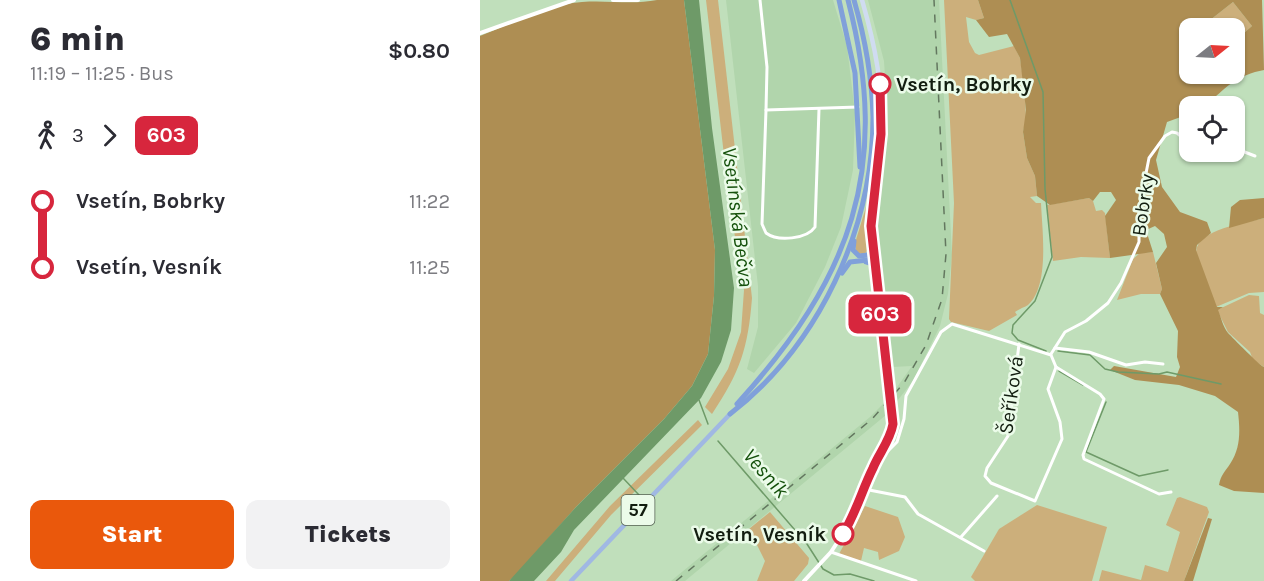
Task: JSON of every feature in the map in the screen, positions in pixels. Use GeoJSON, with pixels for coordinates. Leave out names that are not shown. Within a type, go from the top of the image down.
{"type":"FeatureCollection","features":[{"type":"Feature","properties":{"kind":"highway"},"geometry":{"type":"LineString","coordinates":[[839,0],[852,54],[858,107],[860,166],[851,220]]}},
{"type":"Feature","properties":{"kind":"highway","name":"57"},"geometry":{"type":"LineString","coordinates":[[730,414],[775,362],[808,316],[837,260],[851,220],[861,181],[866,116],[862,64],[848,0]]}},
{"type":"Feature","properties":{"kind":"highway","name":"57"},"geometry":{"type":"LineString","coordinates":[[730,414],[778,368],[814,321],[843,262],[862,205],[871,159],[872,104],[866,48],[854,0]]}},
{"type":"Feature","properties":{"kind":"highway"},"geometry":{"type":"LineString","coordinates":[[862,205],[860,225],[853,248],[857,255],[872,257]]}},
{"type":"Feature","properties":{"kind":"highway"},"geometry":{"type":"LineString","coordinates":[[872,257],[873,246]]}},
{"type":"Feature","properties":{"kind":"highway"},"geometry":{"type":"LineString","coordinates":[[861,261],[872,257]]}},
{"type":"Feature","properties":{"kind":"highway"},"geometry":{"type":"LineString","coordinates":[[814,321],[846,265],[851,261],[870,263],[875,273]]}},
{"type":"Feature","properties":{"kind":"main road"},"geometry":{"type":"LineString","coordinates":[[862,0],[877,59],[881,112],[872,218],[873,246]]}},
{"type":"Feature","properties":{"kind":"main road","name":"57"},"geometry":{"type":"LineString","coordinates":[[571,581],[730,414]]}},
{"type":"Feature","properties":{"kind":"street"},"geometry":{"type":"LineString","coordinates":[[480,33],[573,0]]}},
{"type":"Feature","properties":{"kind":"street"},"geometry":{"type":"LineString","coordinates":[[613,0],[638,0]]}},
{"type":"Feature","properties":{"kind":"street"},"geometry":{"type":"LineString","coordinates":[[760,0],[768,68],[762,224],[766,233],[775,237],[804,236],[815,226],[819,109]]}},
{"type":"Feature","properties":{"kind":"street"},"geometry":{"type":"LineString","coordinates":[[766,110],[858,107]]}},
{"type":"Feature","properties":{"kind":"street","name":"Bobrky"},"geometry":{"type":"LineString","coordinates":[[1051,355],[1065,332],[1086,321],[1108,303],[1120,283],[1138,242],[1139,209],[1149,158],[1166,136],[1172,132],[1179,135]]}},
{"type":"Feature","properties":{"kind":"street"},"geometry":{"type":"LineString","coordinates":[[1245,152],[1255,156]]}},
{"type":"Feature","properties":{"kind":"street"},"geometry":{"type":"LineString","coordinates":[[804,581],[831,552],[855,515],[873,466],[892,432],[893,412],[872,257]]}},
{"type":"Feature","properties":{"kind":"street"},"geometry":{"type":"LineString","coordinates":[[873,466],[897,442],[904,419],[906,396],[947,326],[960,326],[1051,355],[1056,367],[1100,394],[1104,399],[1083,455],[1084,459],[1159,494],[1171,492]]}},
{"type":"Feature","properties":{"kind":"street","name":"Šeříková"},"geometry":{"type":"LineString","coordinates":[[1018,344],[1008,436],[987,468],[985,476],[991,483],[1035,501],[1062,439],[1060,422],[1048,389],[1056,367]]}},
{"type":"Feature","properties":{"kind":"street"},"geometry":{"type":"LineString","coordinates":[[1055,348],[1089,352],[1126,365],[1145,362],[1163,364]]}},
{"type":"Feature","properties":{"kind":"street"},"geometry":{"type":"LineString","coordinates":[[864,489],[905,497],[918,514],[984,551]]}},
{"type":"Feature","properties":{"kind":"street"},"geometry":{"type":"LineString","coordinates":[[961,537],[997,496]]}},
{"type":"Feature","properties":{"kind":"street"},"geometry":{"type":"LineString","coordinates":[[831,552],[916,581]]}},
{"type":"Feature","properties":{"kind":"shaded area"},"geometry":{"type":"Polygon","coordinates":[[[684,0],[715,250],[714,296],[708,354],[692,386],[664,419],[576,507],[516,575],[509,581],[480,581],[480,36],[556,6],[592,2],[684,0]]]}},
{"type":"Feature","properties":{"kind":"shaded area"},"geometry":{"type":"Polygon","coordinates":[[[684,0],[699,0],[712,128],[734,288],[731,330],[721,362],[701,398],[574,530],[561,552],[534,581],[509,581],[576,507],[664,419],[692,386],[708,354],[714,296],[715,250],[684,0]]]}},
{"type":"Feature","properties":{"kind":"shaded area"},"geometry":{"type":"Polygon","coordinates":[[[706,0],[718,0],[752,298],[748,332],[741,359],[712,414],[705,407],[728,369],[741,332],[744,290],[730,207],[706,0]]]}},
{"type":"Feature","properties":{"kind":"shaded area"},"geometry":{"type":"Polygon","coordinates":[[[726,0],[833,0],[847,46],[855,113],[853,170],[841,227],[825,267],[796,323],[754,373],[747,369],[758,327],[758,286],[726,0]]]}},
{"type":"Feature","properties":{"kind":"shaded area"},"geometry":{"type":"Polygon","coordinates":[[[868,0],[939,0],[952,255],[948,294],[940,326],[913,381],[886,415],[685,581],[671,581],[870,417],[890,397],[912,366],[892,367],[874,228],[886,92],[884,61],[868,0]]]}},
{"type":"Feature","properties":{"kind":"shaded area"},"geometry":{"type":"Polygon","coordinates":[[[944,0],[978,0],[984,18],[976,20],[966,17],[969,42],[975,53],[979,55],[1014,46],[1020,58],[1025,92],[1026,119],[1023,132],[1027,158],[1035,176],[1037,196],[1030,197],[1036,203],[1041,203],[1043,257],[1042,271],[1035,296],[1028,305],[1015,312],[1017,315],[989,331],[951,322],[949,319],[954,203],[944,0]]]}},
{"type":"Feature","properties":{"kind":"shaded area"},"geometry":{"type":"Polygon","coordinates":[[[978,0],[1262,0],[1264,70],[1245,77],[1245,32],[1252,26],[1233,2],[1213,18],[1179,18],[1179,84],[1231,84],[1216,96],[1179,96],[1179,118],[1167,122],[1156,160],[1162,187],[1180,212],[1207,222],[1211,233],[1197,245],[1196,250],[1217,307],[1223,307],[1218,310],[1225,328],[1264,367],[1264,493],[1234,491],[1219,485],[1234,458],[1238,445],[1238,412],[1215,396],[1179,385],[1135,380],[1110,370],[1114,366],[1176,377],[1180,367],[1177,357],[1178,331],[1160,294],[1162,289],[1156,263],[1167,247],[1164,234],[1155,226],[1146,230],[1153,252],[1110,258],[1105,216],[1116,200],[1111,192],[1100,192],[1093,201],[1089,198],[1050,205],[1037,196],[1035,176],[1027,158],[1023,132],[1026,110],[1020,58],[1007,34],[989,37],[976,20],[984,18],[978,0]]]}},
{"type":"Feature","properties":{"kind":"shaded area"},"geometry":{"type":"Polygon","coordinates":[[[1233,2],[1252,26],[1245,32],[1245,18],[1213,18],[1233,2]]]}},
{"type":"Feature","properties":{"kind":"shaded area"},"geometry":{"type":"Polygon","coordinates":[[[870,194],[870,247],[864,255],[856,252],[855,243],[870,194]]]}},
{"type":"Feature","properties":{"kind":"shaded area"},"geometry":{"type":"Polygon","coordinates":[[[1089,198],[1093,201],[1096,211],[1102,210],[1105,213],[1110,258],[1081,257],[1053,261],[1047,205],[1089,198]]]}},
{"type":"Feature","properties":{"kind":"shaded area"},"geometry":{"type":"Polygon","coordinates":[[[1264,198],[1264,218],[1229,228],[1231,207],[1240,200],[1264,198]]]}},
{"type":"Feature","properties":{"kind":"shaded area"},"geometry":{"type":"Polygon","coordinates":[[[1264,218],[1264,292],[1249,293],[1216,307],[1196,252],[1198,244],[1213,232],[1264,218]]]}},
{"type":"Feature","properties":{"kind":"shaded area"},"geometry":{"type":"Polygon","coordinates":[[[1153,252],[1162,289],[1160,294],[1141,294],[1117,300],[1133,259],[1140,253],[1153,252]]]}},
{"type":"Feature","properties":{"kind":"shaded area"},"geometry":{"type":"Polygon","coordinates":[[[1249,295],[1259,296],[1260,313],[1264,315],[1264,367],[1253,360],[1250,352],[1228,332],[1217,310],[1249,295]]]}},
{"type":"Feature","properties":{"kind":"shaded area"},"geometry":{"type":"Polygon","coordinates":[[[698,420],[702,425],[611,515],[555,581],[546,581],[610,506],[698,420]]]}},
{"type":"Feature","properties":{"kind":"shaded area"},"geometry":{"type":"Polygon","coordinates":[[[1180,497],[1207,507],[1209,512],[1184,581],[1099,581],[1102,570],[1141,580],[1145,565],[1168,572],[1180,532],[1166,525],[1177,498],[1180,497]]]}},
{"type":"Feature","properties":{"kind":"shaded area"},"geometry":{"type":"Polygon","coordinates":[[[1037,505],[1107,527],[1092,581],[975,581],[971,577],[999,529],[1037,505]]]}},
{"type":"Feature","properties":{"kind":"shaded area"},"geometry":{"type":"Polygon","coordinates":[[[865,506],[898,517],[905,537],[899,551],[879,560],[878,552],[864,548],[861,561],[839,554],[865,506]]]}},
{"type":"Feature","properties":{"kind":"shaded area"},"geometry":{"type":"Polygon","coordinates":[[[770,512],[809,558],[808,564],[794,581],[757,581],[765,561],[749,529],[770,512]]]}},
{"type":"Feature","properties":{"kind":"shaded area"},"geometry":{"type":"Polygon","coordinates":[[[1208,518],[1212,519],[1193,581],[1184,581],[1208,518]]]}},
{"type":"Feature","properties":{"kind":"waterway"},"geometry":{"type":"LineString","coordinates":[[1010,0],[1043,92],[1045,189],[1052,257],[1035,301],[1013,325],[1012,333],[1018,340],[1046,351]]}},
{"type":"Feature","properties":{"kind":"waterway"},"geometry":{"type":"LineString","coordinates":[[1058,351],[1090,355],[1105,369],[1118,372],[1159,374],[1167,372],[1221,384]]}},
{"type":"Feature","properties":{"kind":"waterway"},"geometry":{"type":"LineString","coordinates":[[1059,371],[1083,385]]}},
{"type":"Feature","properties":{"kind":"waterway","name":"Vesník"},"geometry":{"type":"LineString","coordinates":[[699,400],[708,424]]}},
{"type":"Feature","properties":{"kind":"waterway"},"geometry":{"type":"LineString","coordinates":[[1106,402],[1086,452],[1139,476],[1168,470]]}},
{"type":"Feature","properties":{"kind":"waterway","name":"Vesník"},"geometry":{"type":"LineString","coordinates":[[718,441],[807,544],[823,569],[834,575],[850,574],[874,581]]}},
{"type":"Feature","properties":{"kind":"waterway"},"geometry":{"type":"LineString","coordinates":[[623,478],[639,495]]}},
{"type":"Feature","properties":{"kind":"railway"},"geometry":{"type":"LineString","coordinates":[[676,581],[872,419],[904,383],[926,345],[942,299],[946,254],[934,0]]}},
{"type":"Feature","properties":{"kind":"bus line","name":"603"},"geometry":{"type":"LineString","coordinates":[[843,534],[855,515],[873,466],[890,438],[893,424],[871,226],[882,119],[880,84]]}},
{"type":"Feature","properties":{"kind":"place","name":"Vsetín, Bobrky"},"geometry":{"type":"Point","coordinates":[880,84]}},
{"type":"Feature","properties":{"kind":"place","name":"Vsetín, Vesník"},"geometry":{"type":"Point","coordinates":[843,534]}},
{"type":"Feature","properties":{"kind":"water label","name":"Vsetínská Bečva"},"geometry":{"type":"Point","coordinates":[738,217]}}]}
